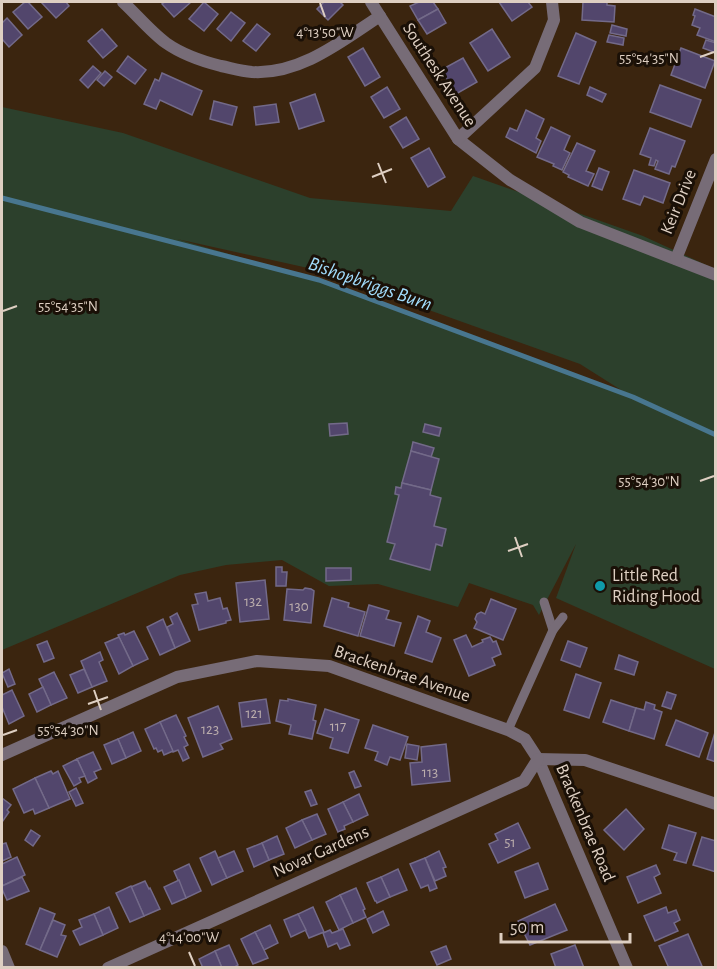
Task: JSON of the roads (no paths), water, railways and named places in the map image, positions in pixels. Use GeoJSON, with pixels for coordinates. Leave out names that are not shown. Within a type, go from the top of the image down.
{"type":"FeatureCollection","features":[{"type":"Feature","properties":{"kind":"street"},"geometry":{"type":"LineString","coordinates":[[123,2],[165,42],[188,56],[213,64],[255,72],[287,67],[318,56],[380,16]]}},
{"type":"Feature","properties":{"kind":"street","name":"Southesk Avenue"},"geometry":{"type":"LineString","coordinates":[[371,2],[458,139],[510,180],[580,222],[716,275]]}},
{"type":"Feature","properties":{"kind":"street"},"geometry":{"type":"LineString","coordinates":[[458,139],[535,68],[554,20],[552,2]]}},
{"type":"Feature","properties":{"kind":"street","name":"Keir Drive"},"geometry":{"type":"LineString","coordinates":[[676,259],[716,159]]}},
{"type":"Feature","properties":{"kind":"street","name":"Brackenbrae Avenue"},"geometry":{"type":"LineString","coordinates":[[2,755],[177,677],[257,661],[329,666],[508,730],[525,739],[538,759]]}},
{"type":"Feature","properties":{"kind":"street"},"geometry":{"type":"LineString","coordinates":[[538,759],[585,760],[716,804]]}},
{"type":"Feature","properties":{"kind":"street","name":"Novar Gardens"},"geometry":{"type":"LineString","coordinates":[[108,968],[524,781],[538,759]]}},
{"type":"Feature","properties":{"kind":"street","name":"Brackenbrae Road"},"geometry":{"type":"LineString","coordinates":[[538,759],[627,968]]}},
{"type":"Feature","properties":{"kind":"street"},"geometry":{"type":"LineString","coordinates":[[2,951],[9,968]]}},
{"type":"Feature","properties":{"kind":"lane"},"geometry":{"type":"LineString","coordinates":[[544,602],[553,630]]}},
{"type":"Feature","properties":{"kind":"lane"},"geometry":{"type":"LineString","coordinates":[[508,730],[553,630],[563,617]]}},
{"type":"Feature","properties":{"kind":"waterway","name":"Bishopbriggs Burn"},"geometry":{"type":"LineString","coordinates":[[2,198],[319,280],[633,397],[716,435]]}},
{"type":"Feature","properties":{"kind":"place","name":"Little Red Riding Hood"},"geometry":{"type":"Point","coordinates":[600,586]}}]}
